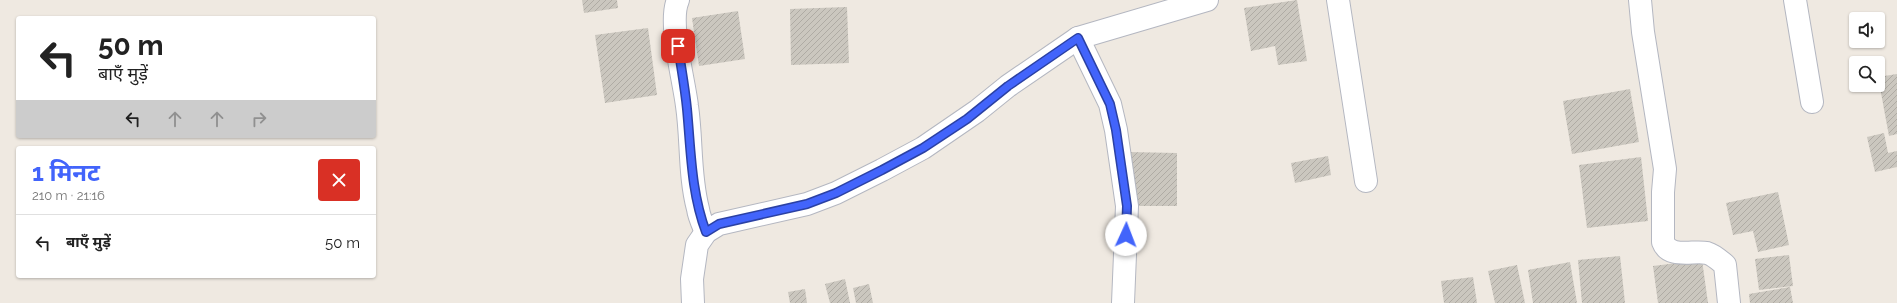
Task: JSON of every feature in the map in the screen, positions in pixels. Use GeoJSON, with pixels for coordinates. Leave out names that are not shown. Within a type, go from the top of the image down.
{"type":"FeatureCollection","features":[{"type":"Feature","properties":{"kind":"street"},"geometry":{"type":"LineString","coordinates":[[678,0],[675,6],[676,33],[687,107],[694,189],[698,210],[706,232]]}},
{"type":"Feature","properties":{"kind":"street"},"geometry":{"type":"LineString","coordinates":[[693,303],[692,279],[697,245],[706,232],[719,224],[807,204],[836,193],[923,148],[965,120],[1008,86],[1078,38],[1207,0]]}},
{"type":"Feature","properties":{"kind":"street"},"geometry":{"type":"LineString","coordinates":[[1338,0],[1366,181]]}},
{"type":"Feature","properties":{"kind":"street"},"geometry":{"type":"LineString","coordinates":[[1640,0],[1643,32],[1665,169],[1662,192],[1665,246],[1674,252],[1705,253],[1720,260],[1725,265],[1729,303]]}},
{"type":"Feature","properties":{"kind":"street"},"geometry":{"type":"LineString","coordinates":[[1795,0],[1812,102]]}},
{"type":"Feature","properties":{"kind":"street"},"geometry":{"type":"LineString","coordinates":[[1078,38],[1110,104],[1117,136],[1127,206],[1123,303]]}},
{"type":"Feature","properties":{"kind":"building"},"geometry":{"type":"Polygon","coordinates":[[[582,0],[617,0],[618,8],[584,13],[582,0]]]}},
{"type":"Feature","properties":{"kind":"building"},"geometry":{"type":"Polygon","coordinates":[[[1297,0],[1307,61],[1278,65],[1275,46],[1251,51],[1244,8],[1297,0]]]}},
{"type":"Feature","properties":{"kind":"building"},"geometry":{"type":"Polygon","coordinates":[[[847,7],[849,63],[791,65],[790,9],[847,7]]]}},
{"type":"Feature","properties":{"kind":"building"},"geometry":{"type":"Polygon","coordinates":[[[738,11],[745,59],[699,66],[692,18],[738,11]]]}},
{"type":"Feature","properties":{"kind":"building"},"geometry":{"type":"Polygon","coordinates":[[[648,28],[657,95],[605,103],[595,35],[648,28]]]}},
{"type":"Feature","properties":{"kind":"building"},"geometry":{"type":"Polygon","coordinates":[[[1897,74],[1897,134],[1889,136],[1881,92],[1885,92],[1885,76],[1897,74]]]}},
{"type":"Feature","properties":{"kind":"building"},"geometry":{"type":"Polygon","coordinates":[[[1630,89],[1639,142],[1572,154],[1563,101],[1630,89]]]}},
{"type":"Feature","properties":{"kind":"building"},"geometry":{"type":"Polygon","coordinates":[[[1884,133],[1888,153],[1897,151],[1897,167],[1875,172],[1867,137],[1884,133]]]}},
{"type":"Feature","properties":{"kind":"building"},"geometry":{"type":"Polygon","coordinates":[[[1128,152],[1177,153],[1177,206],[1127,206],[1128,152]]]}},
{"type":"Feature","properties":{"kind":"building"},"geometry":{"type":"Polygon","coordinates":[[[1328,156],[1331,175],[1295,183],[1291,163],[1328,156]]]}},
{"type":"Feature","properties":{"kind":"building"},"geometry":{"type":"Polygon","coordinates":[[[1641,157],[1648,221],[1587,228],[1579,165],[1641,157]]]}},
{"type":"Feature","properties":{"kind":"building"},"geometry":{"type":"Polygon","coordinates":[[[1778,192],[1789,245],[1758,252],[1753,231],[1733,235],[1726,203],[1778,192]]]}},
{"type":"Feature","properties":{"kind":"building"},"geometry":{"type":"Polygon","coordinates":[[[1789,255],[1793,286],[1759,290],[1755,259],[1789,255]]]}},
{"type":"Feature","properties":{"kind":"building"},"geometry":{"type":"Polygon","coordinates":[[[1620,256],[1625,303],[1582,303],[1578,260],[1620,256]]]}},
{"type":"Feature","properties":{"kind":"building"},"geometry":{"type":"Polygon","coordinates":[[[1702,260],[1708,303],[1658,303],[1653,266],[1702,260]]]}},
{"type":"Feature","properties":{"kind":"building"},"geometry":{"type":"Polygon","coordinates":[[[1570,262],[1577,303],[1533,303],[1528,270],[1570,262]]]}},
{"type":"Feature","properties":{"kind":"building"},"geometry":{"type":"Polygon","coordinates":[[[1517,265],[1525,303],[1495,303],[1488,271],[1517,265]]]}},
{"type":"Feature","properties":{"kind":"building"},"geometry":{"type":"Polygon","coordinates":[[[1473,277],[1477,303],[1444,303],[1441,281],[1473,277]]]}},
{"type":"Feature","properties":{"kind":"building"},"geometry":{"type":"Polygon","coordinates":[[[845,279],[850,303],[830,303],[825,284],[845,279]]]}},
{"type":"Feature","properties":{"kind":"building"},"geometry":{"type":"Polygon","coordinates":[[[869,284],[873,303],[856,303],[853,288],[869,284]]]}},
{"type":"Feature","properties":{"kind":"building"},"geometry":{"type":"Polygon","coordinates":[[[1790,287],[1793,303],[1750,303],[1749,294],[1790,287]]]}},
{"type":"Feature","properties":{"kind":"building"},"geometry":{"type":"Polygon","coordinates":[[[805,289],[807,303],[790,303],[788,292],[805,289]]]}},
{"type":"Feature","properties":{"kind":"route"},"geometry":{"type":"LineString","coordinates":[[678,46],[687,107],[694,189],[698,210],[706,232],[719,224],[807,204],[836,193],[882,170],[923,148],[967,119],[1008,86],[1078,38],[1110,104],[1122,163],[1127,206],[1126,235]]}}]}
